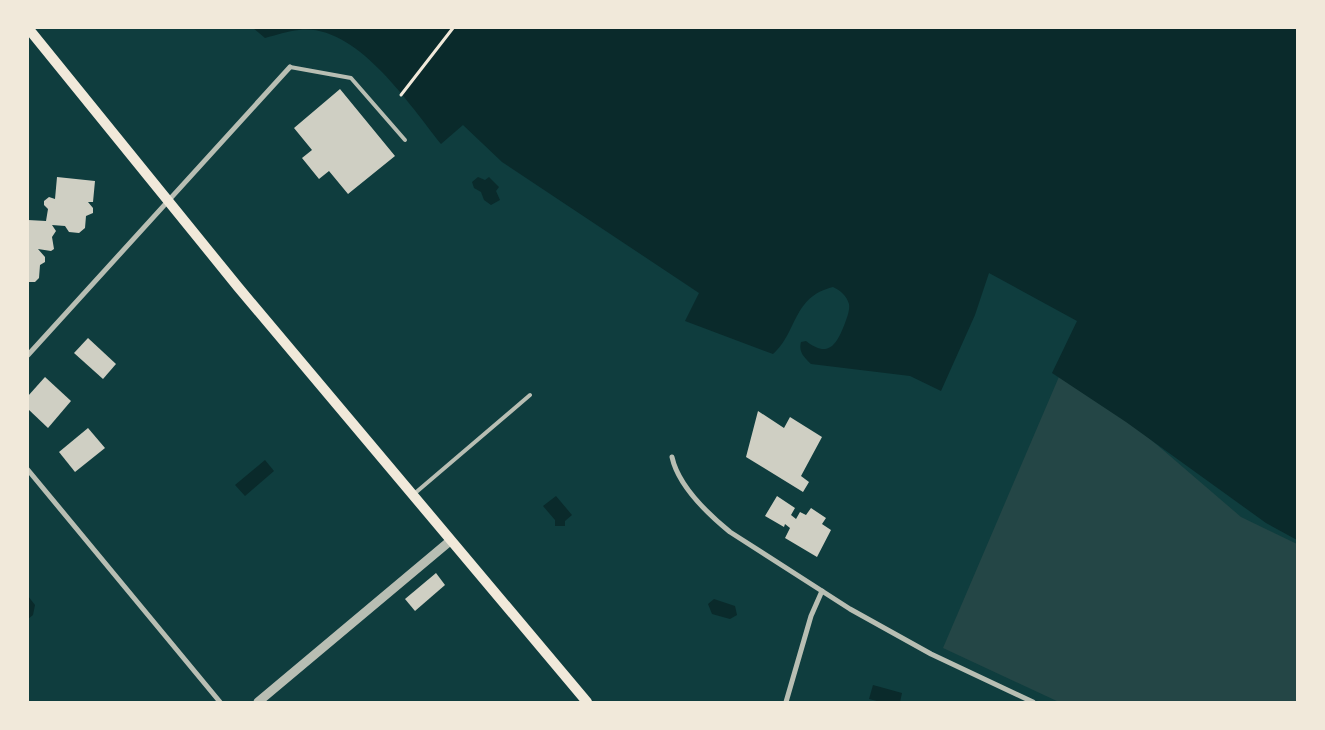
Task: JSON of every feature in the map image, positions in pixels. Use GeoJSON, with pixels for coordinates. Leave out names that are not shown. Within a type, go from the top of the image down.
{"type":"FeatureCollection","features":[{"type":"Feature","properties":{"kind":"main road"},"geometry":{"type":"LineString","coordinates":[[28,28],[167,201],[412,496],[587,702]]}},
{"type":"Feature","properties":{"kind":"street"},"geometry":{"type":"LineString","coordinates":[[28,355],[290,67]]}},
{"type":"Feature","properties":{"kind":"street"},"geometry":{"type":"LineString","coordinates":[[672,457],[674,465],[686,485],[714,519],[730,532],[822,591],[931,654],[1033,702]]}},
{"type":"Feature","properties":{"kind":"street"},"geometry":{"type":"LineString","coordinates":[[28,470],[220,702]]}},
{"type":"Feature","properties":{"kind":"street"},"geometry":{"type":"LineString","coordinates":[[258,702],[450,541]]}},
{"type":"Feature","properties":{"kind":"street"},"geometry":{"type":"LineString","coordinates":[[786,702],[811,616],[822,591]]}},
{"type":"Feature","properties":{"kind":"lane"},"geometry":{"type":"LineString","coordinates":[[290,67],[351,78],[405,140]]}},
{"type":"Feature","properties":{"kind":"lane"},"geometry":{"type":"LineString","coordinates":[[412,496],[530,395]]}},
{"type":"Feature","properties":{"kind":"path"},"geometry":{"type":"LineString","coordinates":[[401,95],[453,28]]}},
{"type":"Feature","properties":{"kind":"shaded area"},"geometry":{"type":"Polygon","coordinates":[[[253,28],[1297,28],[1297,540],[1266,523],[1126,422],[1052,373],[1077,321],[989,273],[975,315],[941,391],[910,376],[811,364],[801,352],[801,342],[806,341],[821,349],[831,347],[839,337],[848,314],[849,304],[846,298],[833,287],[820,292],[810,299],[797,316],[781,345],[773,354],[685,321],[699,293],[502,162],[463,125],[441,144],[379,69],[361,52],[341,39],[320,31],[299,30],[265,38],[253,28]]]}},
{"type":"Feature","properties":{"kind":"shaded area"},"geometry":{"type":"Polygon","coordinates":[[[478,177],[485,180],[489,177],[499,187],[496,191],[500,200],[491,205],[484,200],[481,192],[474,188],[472,182],[478,177]]]}},
{"type":"Feature","properties":{"kind":"shaded area"},"geometry":{"type":"Polygon","coordinates":[[[1064,365],[1241,517],[1297,544],[1297,702],[1059,702],[943,648],[1064,365]]]}},
{"type":"Feature","properties":{"kind":"shaded area"},"geometry":{"type":"Polygon","coordinates":[[[265,460],[274,471],[245,496],[235,485],[265,460]]]}},
{"type":"Feature","properties":{"kind":"shaded area"},"geometry":{"type":"Polygon","coordinates":[[[556,496],[572,515],[565,521],[565,526],[555,526],[555,520],[543,506],[556,496]]]}},
{"type":"Feature","properties":{"kind":"shaded area"},"geometry":{"type":"Polygon","coordinates":[[[28,596],[35,605],[33,615],[28,619],[28,596]]]}},
{"type":"Feature","properties":{"kind":"shaded area"},"geometry":{"type":"Polygon","coordinates":[[[714,599],[735,606],[737,615],[730,619],[712,614],[708,604],[714,599]]]}},
{"type":"Feature","properties":{"kind":"shaded area"},"geometry":{"type":"Polygon","coordinates":[[[873,685],[902,693],[900,702],[881,702],[869,699],[873,685]]]}},
{"type":"Feature","properties":{"kind":"building"},"geometry":{"type":"Polygon","coordinates":[[[340,89],[395,156],[348,194],[329,171],[319,179],[302,158],[312,150],[294,128],[340,89]]]}},
{"type":"Feature","properties":{"kind":"building"},"geometry":{"type":"Polygon","coordinates":[[[57,177],[95,181],[93,202],[88,202],[93,208],[93,213],[86,216],[85,228],[79,233],[69,232],[65,226],[52,225],[56,231],[52,237],[54,249],[51,251],[38,249],[45,257],[45,262],[40,265],[39,278],[35,282],[28,282],[28,220],[46,221],[48,209],[44,205],[44,201],[49,197],[55,199],[57,177]]]}},
{"type":"Feature","properties":{"kind":"building"},"geometry":{"type":"Polygon","coordinates":[[[88,338],[116,364],[103,379],[74,353],[88,338]]]}},
{"type":"Feature","properties":{"kind":"building"},"geometry":{"type":"Polygon","coordinates":[[[45,377],[71,401],[48,428],[28,409],[28,396],[45,377]]]}},
{"type":"Feature","properties":{"kind":"building"},"geometry":{"type":"Polygon","coordinates":[[[758,411],[784,428],[790,417],[822,437],[801,476],[809,482],[803,492],[746,457],[758,411]]]}},
{"type":"Feature","properties":{"kind":"building"},"geometry":{"type":"Polygon","coordinates":[[[88,428],[105,448],[75,472],[59,452],[88,428]]]}},
{"type":"Feature","properties":{"kind":"building"},"geometry":{"type":"Polygon","coordinates":[[[777,496],[795,508],[791,515],[796,519],[800,512],[806,515],[811,508],[826,518],[822,524],[831,530],[817,557],[785,538],[790,528],[785,524],[784,527],[765,516],[777,496]]]}},
{"type":"Feature","properties":{"kind":"building"},"geometry":{"type":"Polygon","coordinates":[[[436,573],[445,585],[415,611],[405,599],[436,573]]]}}]}
